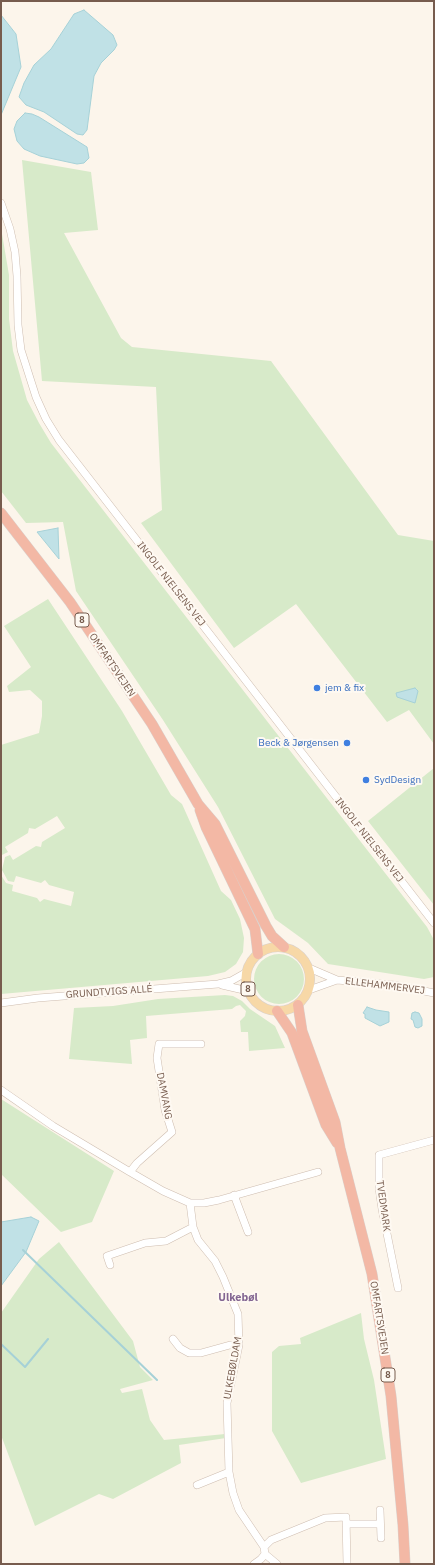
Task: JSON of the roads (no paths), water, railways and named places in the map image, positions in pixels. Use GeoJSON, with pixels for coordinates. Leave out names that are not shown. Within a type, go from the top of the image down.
{"type":"FeatureCollection","features":[{"type":"Feature","properties":{"kind":"highway","name":"OMFARTSVEJEN"},"geometry":{"type":"LineString","coordinates":[[1,513],[74,608],[152,724],[198,804],[214,824],[266,926],[272,936],[284,947]]}},
{"type":"Feature","properties":{"kind":"highway","name":"OMFARTSVEJEN"},"geometry":{"type":"LineString","coordinates":[[198,804],[206,827],[255,929],[258,954]]}},
{"type":"Feature","properties":{"kind":"highway","name":"OMFARTSVEJEN"},"geometry":{"type":"LineString","coordinates":[[298,1005],[302,1031],[335,1122],[340,1148],[352,1189],[372,1274],[391,1396],[403,1525],[404,1564]]}},
{"type":"Feature","properties":{"kind":"highway","name":"OMFARTSVEJEN"},"geometry":{"type":"LineString","coordinates":[[277,1012],[292,1032],[326,1125],[340,1148]]}},
{"type":"Feature","properties":{"kind":"main road"},"geometry":{"type":"LineString","coordinates":[[258,954],[273,947],[284,947]]}},
{"type":"Feature","properties":{"kind":"main road","name":"8"},"geometry":{"type":"LineString","coordinates":[[284,947],[297,952],[304,959],[309,968]]}},
{"type":"Feature","properties":{"kind":"main road","name":"8"},"geometry":{"type":"LineString","coordinates":[[258,954],[252,960],[247,972],[246,980],[248,991],[254,1000],[262,1007],[277,1012]]}},
{"type":"Feature","properties":{"kind":"main road"},"geometry":{"type":"LineString","coordinates":[[277,1012],[288,1010],[298,1005],[309,990],[311,981],[309,968]]}},
{"type":"Feature","properties":{"kind":"street","name":"INGOLF NIELSENS VEJ"},"geometry":{"type":"LineString","coordinates":[[1,203],[10,229],[15,252],[18,325],[21,350],[34,391],[46,419],[59,440],[434,923]]}},
{"type":"Feature","properties":{"kind":"street","name":"ELLEHAMMERVEJ"},"geometry":{"type":"LineString","coordinates":[[309,968],[337,980],[394,985],[434,993]]}},
{"type":"Feature","properties":{"kind":"street","name":"GRUNDTVIGS ALLÉ"},"geometry":{"type":"LineString","coordinates":[[1,1002],[218,984],[231,981],[247,972]]}},
{"type":"Feature","properties":{"kind":"street","name":"ELLEHAMMERVEJ"},"geometry":{"type":"LineString","coordinates":[[309,990],[337,980]]}},
{"type":"Feature","properties":{"kind":"street","name":"GRUNDTVIGS ALLÉ"},"geometry":{"type":"LineString","coordinates":[[218,984],[248,991]]}},
{"type":"Feature","properties":{"kind":"street","name":"DAMVANG"},"geometry":{"type":"LineString","coordinates":[[130,1172],[137,1163],[172,1132],[165,1110],[157,1058],[159,1044],[201,1044]]}},
{"type":"Feature","properties":{"kind":"street"},"geometry":{"type":"LineString","coordinates":[[1,1090],[53,1126],[163,1191],[190,1203],[204,1203],[318,1172]]}},
{"type":"Feature","properties":{"kind":"street","name":"TVEDMARK"},"geometry":{"type":"LineString","coordinates":[[398,1288],[382,1209],[379,1188],[379,1155],[434,1140]]}},
{"type":"Feature","properties":{"kind":"street"},"geometry":{"type":"LineString","coordinates":[[234,1195],[248,1232]]}},
{"type":"Feature","properties":{"kind":"street","name":"ULKEBØLDAM"},"geometry":{"type":"LineString","coordinates":[[190,1203],[193,1227],[198,1240],[215,1261],[233,1298],[239,1320],[239,1344],[227,1403],[229,1472],[233,1493],[239,1510],[264,1550],[277,1564]]}},
{"type":"Feature","properties":{"kind":"street"},"geometry":{"type":"LineString","coordinates":[[110,1265],[107,1256],[145,1243],[158,1240],[166,1241],[193,1227]]}},
{"type":"Feature","properties":{"kind":"street"},"geometry":{"type":"LineString","coordinates":[[173,1339],[180,1348],[189,1353],[201,1353],[239,1344]]}},
{"type":"Feature","properties":{"kind":"street"},"geometry":{"type":"LineString","coordinates":[[197,1485],[229,1472]]}},
{"type":"Feature","properties":{"kind":"street"},"geometry":{"type":"LineString","coordinates":[[380,1510],[381,1538]]}},
{"type":"Feature","properties":{"kind":"street"},"geometry":{"type":"LineString","coordinates":[[254,1564],[261,1560],[264,1550],[271,1540],[325,1518],[346,1517],[347,1564]]}},
{"type":"Feature","properties":{"kind":"street"},"geometry":{"type":"LineString","coordinates":[[347,1524],[380,1524]]}},
{"type":"Feature","properties":{"kind":"water"},"geometry":{"type":"Polygon","coordinates":[[[84,10],[113,35],[117,45],[101,63],[94,76],[87,130],[83,135],[77,134],[44,112],[26,105],[19,97],[24,83],[34,65],[51,49],[74,14],[84,10]]]}},
{"type":"Feature","properties":{"kind":"water"},"geometry":{"type":"Polygon","coordinates":[[[1,15],[16,34],[21,67],[1,115],[1,15]]]}},
{"type":"Feature","properties":{"kind":"water"},"geometry":{"type":"Polygon","coordinates":[[[25,113],[39,117],[87,147],[89,158],[84,163],[77,164],[40,156],[24,149],[17,141],[14,129],[17,121],[25,113]]]}},
{"type":"Feature","properties":{"kind":"water"},"geometry":{"type":"Polygon","coordinates":[[[58,528],[59,559],[37,532],[58,528]]]}},
{"type":"Feature","properties":{"kind":"water"},"geometry":{"type":"Polygon","coordinates":[[[415,688],[418,691],[415,703],[397,697],[396,693],[415,688]]]}},
{"type":"Feature","properties":{"kind":"water"},"geometry":{"type":"Polygon","coordinates":[[[367,1007],[389,1012],[389,1022],[380,1026],[365,1018],[365,1014],[363,1013],[367,1007]]]}},
{"type":"Feature","properties":{"kind":"water"},"geometry":{"type":"Polygon","coordinates":[[[412,1013],[419,1013],[422,1019],[422,1026],[418,1028],[415,1027],[413,1020],[411,1019],[412,1013]]]}},
{"type":"Feature","properties":{"kind":"water"},"geometry":{"type":"Polygon","coordinates":[[[31,1217],[39,1221],[26,1252],[1,1286],[1,1222],[31,1217]]]}},
{"type":"Feature","properties":{"kind":"waterway"},"geometry":{"type":"LineString","coordinates":[[23,1250],[157,1380]]}},
{"type":"Feature","properties":{"kind":"waterway"},"geometry":{"type":"LineString","coordinates":[[1,1344],[25,1367],[48,1339]]}},
{"type":"Feature","properties":{"kind":"place","name":"jem & fix"},"geometry":{"type":"Point","coordinates":[317,688]}},
{"type":"Feature","properties":{"kind":"place","name":"Beck & Jørgensen"},"geometry":{"type":"Point","coordinates":[347,743]}},
{"type":"Feature","properties":{"kind":"place","name":"SydDesign"},"geometry":{"type":"Point","coordinates":[366,780]}},
{"type":"Feature","properties":{"kind":"district","name":"Ulkebøl"},"geometry":{"type":"Point","coordinates":[238,1298]}}]}
